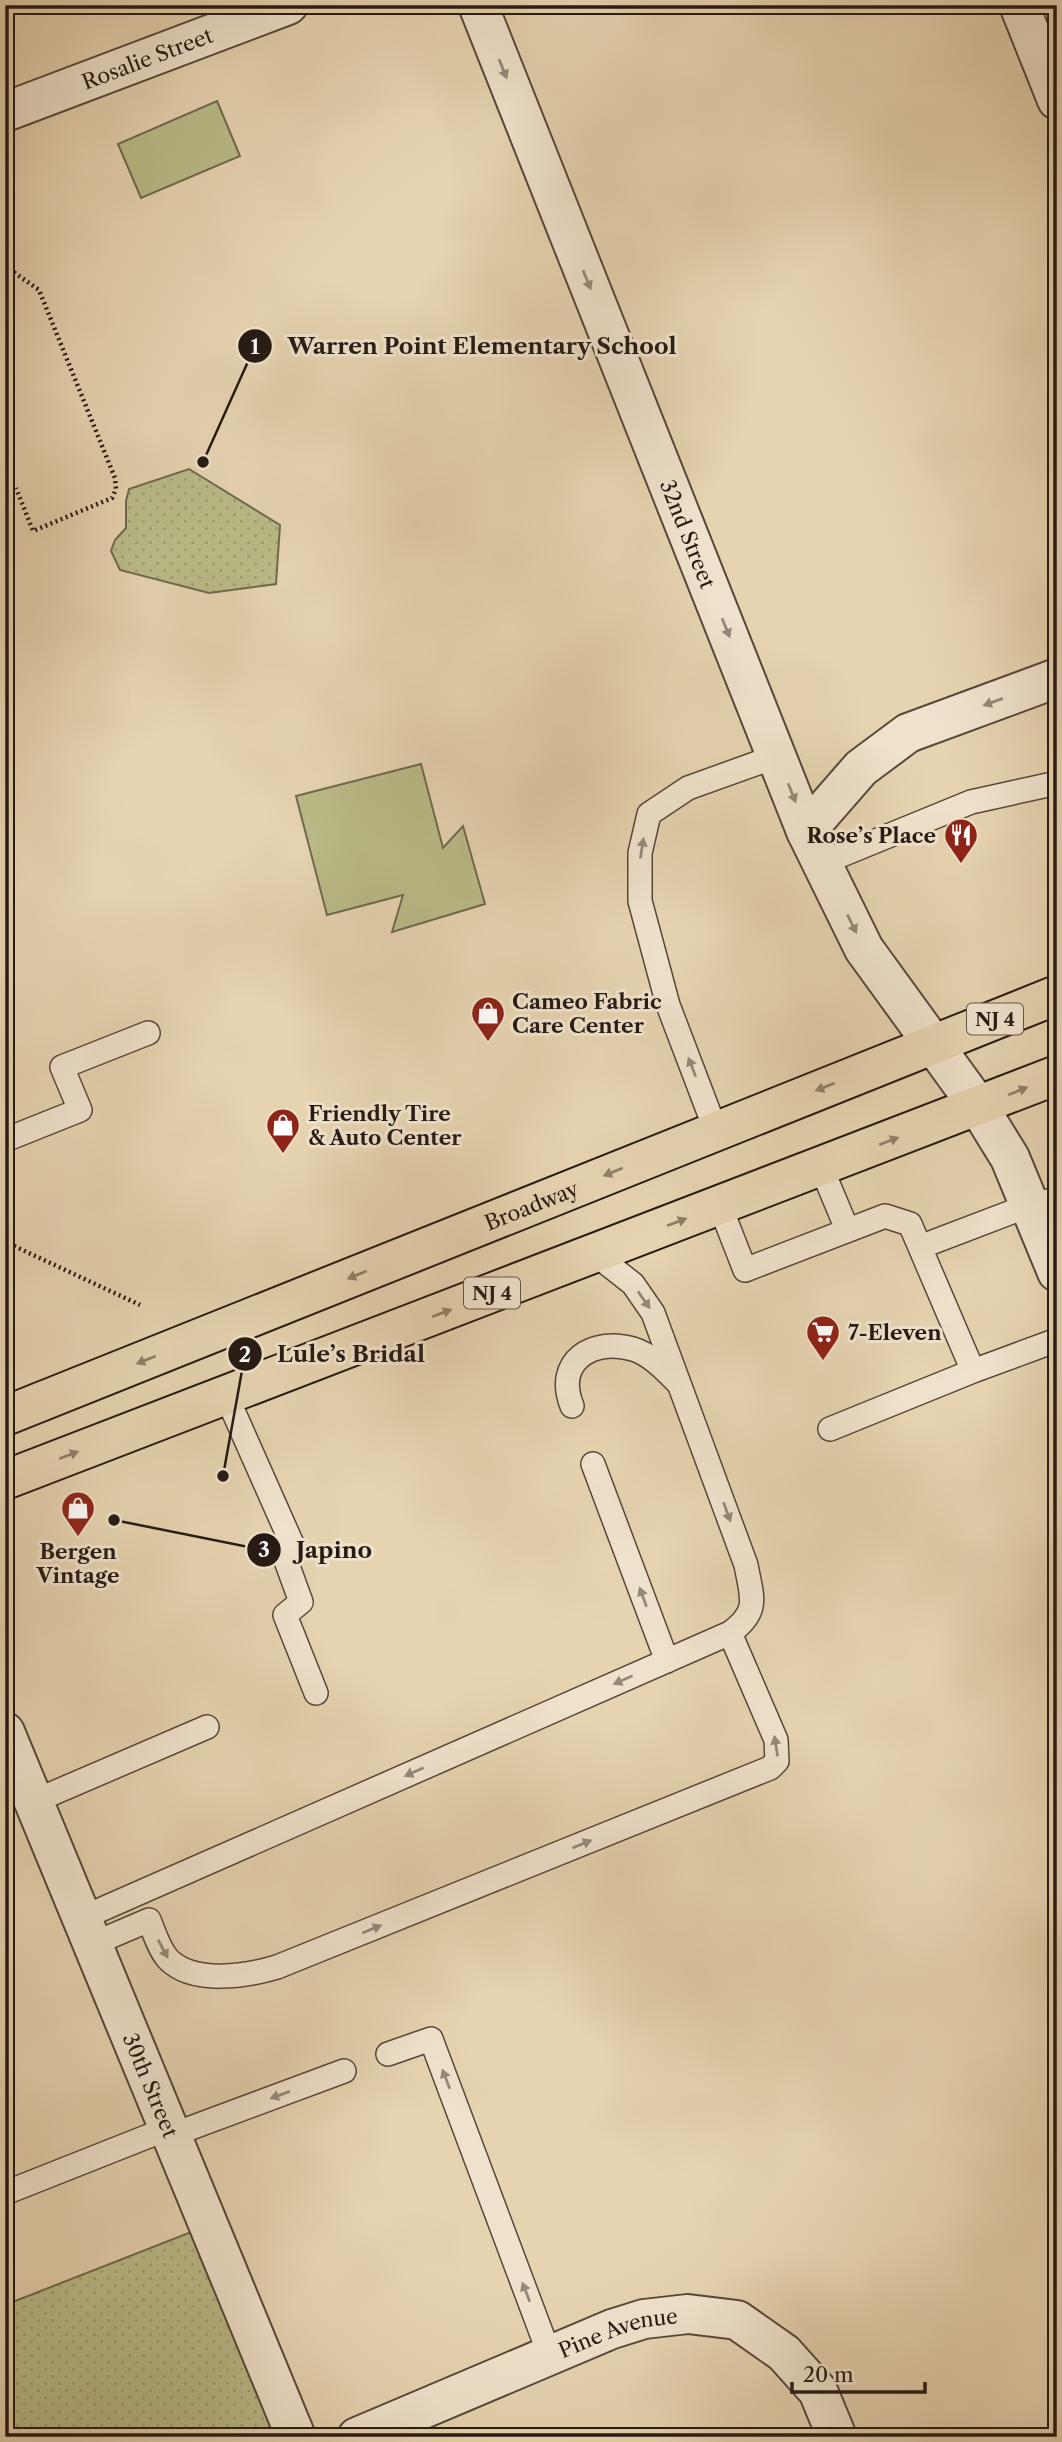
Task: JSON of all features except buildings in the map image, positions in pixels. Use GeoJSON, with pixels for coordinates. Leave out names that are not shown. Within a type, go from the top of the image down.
{"type":"FeatureCollection","features":[{"type":"Feature","properties":{"kind":"main road","name":"Broadway"},"geometry":{"type":"LineString","coordinates":[[5,1416],[1057,995]]}},
{"type":"Feature","properties":{"kind":"main road","name":"NJ 4"},"geometry":{"type":"LineString","coordinates":[[5,1480],[1057,1075]]}},
{"type":"Feature","properties":{"kind":"street","name":"Rosalie Street"},"geometry":{"type":"LineString","coordinates":[[5,112],[288,5]]}},
{"type":"Feature","properties":{"kind":"street","name":"32nd Street"},"geometry":{"type":"LineString","coordinates":[[478,5],[814,847],[864,949],[978,1106],[1010,1158],[1043,1202],[1057,1272]]}},
{"type":"Feature","properties":{"kind":"street"},"geometry":{"type":"LineString","coordinates":[[1019,5],[1057,100]]}},
{"type":"Feature","properties":{"kind":"street"},"geometry":{"type":"LineString","coordinates":[[814,847],[861,768],[908,733],[1057,678]]}},
{"type":"Feature","properties":{"kind":"street","name":"30th Street"},"geometry":{"type":"LineString","coordinates":[[9,1753],[35,1801],[296,2437]]}},
{"type":"Feature","properties":{"kind":"street","name":"Pine Avenue"},"geometry":{"type":"LineString","coordinates":[[357,2437],[644,2319],[688,2314],[737,2320],[784,2353],[818,2391],[837,2437]]}},
{"type":"Feature","properties":{"kind":"lane"},"geometry":{"type":"LineString","coordinates":[[716,1131],[668,1004],[640,901],[640,853],[649,814],[688,788],[777,757]]}},
{"type":"Feature","properties":{"kind":"lane"},"geometry":{"type":"LineString","coordinates":[[814,847],[971,802],[1057,783]]}},
{"type":"Feature","properties":{"kind":"lane"},"geometry":{"type":"LineString","coordinates":[[5,1140],[80,1110],[62,1067],[148,1033]]}},
{"type":"Feature","properties":{"kind":"lane"},"geometry":{"type":"LineString","coordinates":[[821,1167],[847,1230]]}},
{"type":"Feature","properties":{"kind":"lane"},"geometry":{"type":"LineString","coordinates":[[920,1247],[1043,1202]]}},
{"type":"Feature","properties":{"kind":"lane"},"geometry":{"type":"LineString","coordinates":[[720,1206],[745,1270],[884,1216],[910,1224],[973,1371]]}},
{"type":"Feature","properties":{"kind":"lane"},"geometry":{"type":"LineString","coordinates":[[88,1931],[730,1633],[745,1622],[753,1604],[747,1565],[653,1313],[633,1284],[595,1254]]}},
{"type":"Feature","properties":{"kind":"lane"},"geometry":{"type":"LineString","coordinates":[[831,1429],[1057,1340]]}},
{"type":"Feature","properties":{"kind":"lane"},"geometry":{"type":"LineString","coordinates":[[572,1406],[566,1391],[566,1378],[572,1364],[586,1352],[607,1347],[634,1349],[661,1365],[680,1385]]}},
{"type":"Feature","properties":{"kind":"lane"},"geometry":{"type":"LineString","coordinates":[[226,1395],[293,1546],[285,1558],[301,1602],[285,1615],[316,1693]]}},
{"type":"Feature","properties":{"kind":"lane"},"geometry":{"type":"LineString","coordinates":[[593,1464],[667,1661]]}},
{"type":"Feature","properties":{"kind":"lane"},"geometry":{"type":"LineString","coordinates":[[88,1931],[149,1920],[163,1953],[170,1961],[195,1973],[215,1976],[253,1974],[277,1967],[770,1768],[777,1761],[776,1740],[730,1633]]}},
{"type":"Feature","properties":{"kind":"lane"},"geometry":{"type":"LineString","coordinates":[[35,1801],[207,1727]]}},
{"type":"Feature","properties":{"kind":"lane"},"geometry":{"type":"LineString","coordinates":[[388,2054],[431,2039],[550,2356]]}},
{"type":"Feature","properties":{"kind":"lane"},"geometry":{"type":"LineString","coordinates":[[5,2193],[344,2071]]}},
{"type":"Feature","properties":{"kind":"path"},"geometry":{"type":"LineString","coordinates":[[5,266],[39,290],[116,478],[113,498],[33,531],[16,488]]}},
{"type":"Feature","properties":{"kind":"path"},"geometry":{"type":"LineString","coordinates":[[5,1224],[14,1246],[140,1305]]}},
{"type":"Feature","properties":{"kind":"path"},"geometry":{"type":"LineString","coordinates":[[5,1262],[14,1246]]}},
{"type":"Feature","properties":{"kind":"green space"},"geometry":{"type":"Polygon","coordinates":[[[217,101],[240,156],[141,198],[118,144],[217,101]]]}},
{"type":"Feature","properties":{"kind":"green space"},"geometry":{"type":"Polygon","coordinates":[[[189,469],[280,525],[276,584],[209,593],[120,570],[111,551],[115,540],[126,528],[129,489],[189,469]]]}},
{"type":"Feature","properties":{"kind":"green space"},"geometry":{"type":"Polygon","coordinates":[[[421,764],[443,848],[463,826],[485,904],[392,932],[403,895],[327,915],[296,796],[421,764]]]}},
{"type":"Feature","properties":{"kind":"green space"},"geometry":{"type":"Polygon","coordinates":[[[209,2225],[296,2437],[5,2437],[5,2305],[209,2225]]]}},
{"type":"Feature","properties":{"kind":"place","name":"Warren Point Elementary School"},"geometry":{"type":"Point","coordinates":[203,462]}},
{"type":"Feature","properties":{"kind":"place","name":"Rose’s Place"},"geometry":{"type":"Point","coordinates":[961,865]}},
{"type":"Feature","properties":{"kind":"place","name":"Cameo Fabric Care Center"},"geometry":{"type":"Point","coordinates":[488,1043]}},
{"type":"Feature","properties":{"kind":"place","name":"Friendly Tire & Auto Center"},"geometry":{"type":"Point","coordinates":[283,1155]}},
{"type":"Feature","properties":{"kind":"place","name":"7-Eleven"},"geometry":{"type":"Point","coordinates":[823,1362]}},
{"type":"Feature","properties":{"kind":"place","name":"Lule’s Bridal"},"geometry":{"type":"Point","coordinates":[223,1476]}},
{"type":"Feature","properties":{"kind":"place","name":"Japino"},"geometry":{"type":"Point","coordinates":[114,1520]}},
{"type":"Feature","properties":{"kind":"place","name":"Bergen Vintage"},"geometry":{"type":"Point","coordinates":[78,1538]}}]}
